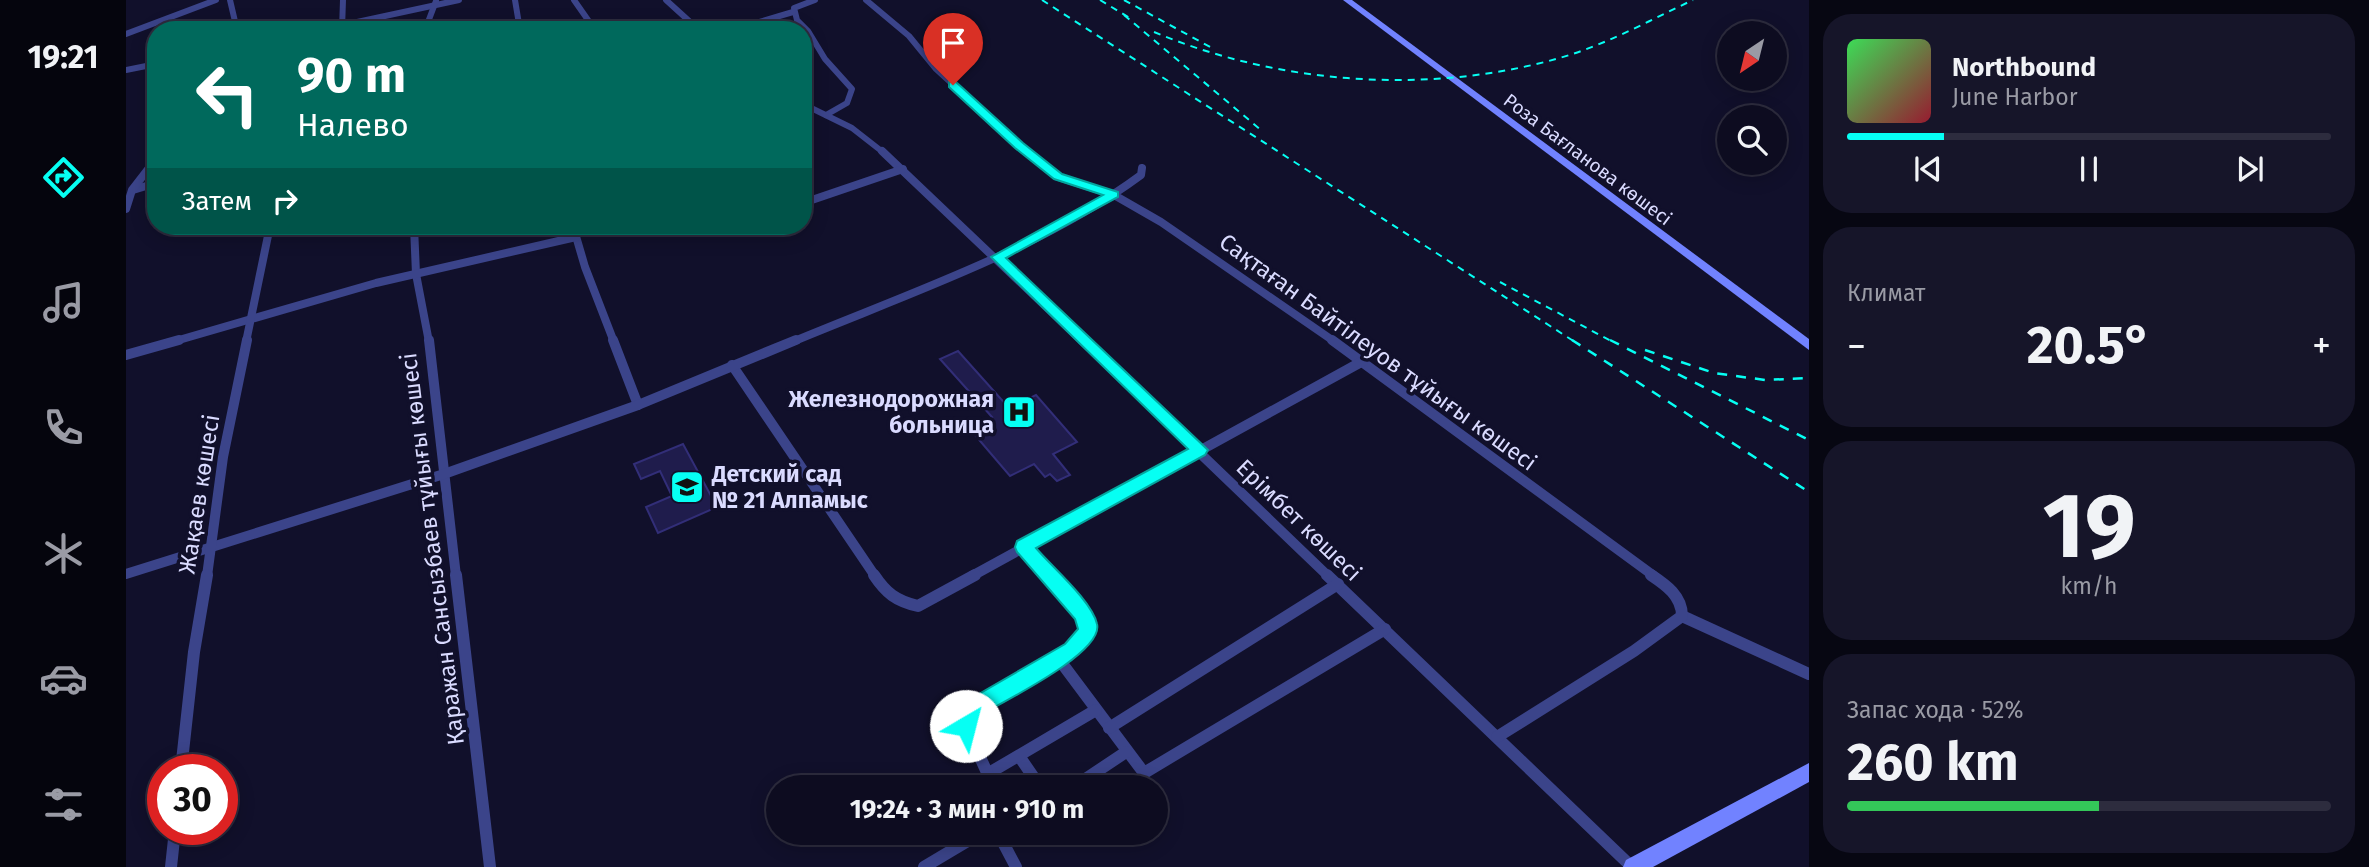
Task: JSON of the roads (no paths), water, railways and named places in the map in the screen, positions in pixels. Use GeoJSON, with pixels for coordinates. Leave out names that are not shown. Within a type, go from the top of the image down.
{"type":"FeatureCollection","features":[{"type":"Feature","properties":{"kind":"street"},"geometry":{"type":"LineString","coordinates":[[160,21],[216,0]]}},
{"type":"Feature","properties":{"kind":"street"},"geometry":{"type":"LineString","coordinates":[[230,0],[235,21]]}},
{"type":"Feature","properties":{"kind":"street"},"geometry":{"type":"LineString","coordinates":[[343,0],[343,21]]}},
{"type":"Feature","properties":{"kind":"street"},"geometry":{"type":"LineString","coordinates":[[365,21],[435,2],[459,0]]}},
{"type":"Feature","properties":{"kind":"street"},"geometry":{"type":"LineString","coordinates":[[515,0],[518,21]]}},
{"type":"Feature","properties":{"kind":"street"},"geometry":{"type":"LineString","coordinates":[[574,0],[588,21]]}},
{"type":"Feature","properties":{"kind":"street"},"geometry":{"type":"LineString","coordinates":[[666,0],[689,21]]}},
{"type":"Feature","properties":{"kind":"street"},"geometry":{"type":"LineString","coordinates":[[762,21],[793,12],[799,5],[815,0]]}},
{"type":"Feature","properties":{"kind":"street","name":"Сақтаған Байтілеуов тұйығы көшесі"},"geometry":{"type":"LineString","coordinates":[[866,0],[909,36],[936,69],[1038,162],[1058,177],[1114,195],[1161,222],[1363,360],[1671,589],[1682,608],[1682,616]]}},
{"type":"Feature","properties":{"kind":"street","name":"Роза Бағланова көшесі"},"geometry":{"type":"LineString","coordinates":[[1347,0],[1809,346]]}},
{"type":"Feature","properties":{"kind":"street"},"geometry":{"type":"LineString","coordinates":[[428,21],[435,2]]}},
{"type":"Feature","properties":{"kind":"street"},"geometry":{"type":"LineString","coordinates":[[793,12],[799,21]]}},
{"type":"Feature","properties":{"kind":"street"},"geometry":{"type":"LineString","coordinates":[[126,34],[147,26]]}},
{"type":"Feature","properties":{"kind":"street"},"geometry":{"type":"LineString","coordinates":[[812,40],[852,89],[852,97],[848,103],[825,115]]}},
{"type":"Feature","properties":{"kind":"street"},"geometry":{"type":"LineString","coordinates":[[126,70],[147,66]]}},
{"type":"Feature","properties":{"kind":"street","name":"Ерімбет көшесі"},"geometry":{"type":"LineString","coordinates":[[812,108],[860,134],[903,169],[1633,867]]}},
{"type":"Feature","properties":{"kind":"street"},"geometry":{"type":"LineString","coordinates":[[126,574],[444,474],[638,404],[997,257],[1114,195],[1136,181],[1142,168]]}},
{"type":"Feature","properties":{"kind":"street"},"geometry":{"type":"LineString","coordinates":[[812,200],[903,169]]}},
{"type":"Feature","properties":{"kind":"street"},"geometry":{"type":"LineString","coordinates":[[126,208],[129,191],[147,170]]}},
{"type":"Feature","properties":{"kind":"street"},"geometry":{"type":"LineString","coordinates":[[129,191],[147,186]]}},
{"type":"Feature","properties":{"kind":"street","name":"Жақаев көшесі"},"geometry":{"type":"LineString","coordinates":[[183,754],[194,652],[212,546],[223,457],[268,235]]}},
{"type":"Feature","properties":{"kind":"street","name":"Қаражан Сансызбаев тұйығы көшесі"},"geometry":{"type":"LineString","coordinates":[[414,235],[416,274],[428,331],[490,867]]}},
{"type":"Feature","properties":{"kind":"street"},"geometry":{"type":"LineString","coordinates":[[126,355],[416,274],[576,237],[638,404]]}},
{"type":"Feature","properties":{"kind":"street"},"geometry":{"type":"LineString","coordinates":[[732,365],[884,590],[898,601],[918,606],[1363,360]]}},
{"type":"Feature","properties":{"kind":"street"},"geometry":{"type":"LineString","coordinates":[[1023,547],[1082,613],[1088,625],[1084,638],[1072,651],[972,710],[966,726],[989,774],[1096,710]]}},
{"type":"Feature","properties":{"kind":"street"},"geometry":{"type":"LineString","coordinates":[[1109,728],[1338,584]]}},
{"type":"Feature","properties":{"kind":"street"},"geometry":{"type":"LineString","coordinates":[[1497,737],[1634,651],[1682,616],[1809,674]]}},
{"type":"Feature","properties":{"kind":"street"},"geometry":{"type":"LineString","coordinates":[[1058,658],[1144,773],[1385,629]]}},
{"type":"Feature","properties":{"kind":"street"},"geometry":{"type":"LineString","coordinates":[[1092,775],[1126,752]]}},
{"type":"Feature","properties":{"kind":"street"},"geometry":{"type":"LineString","coordinates":[[1018,756],[1032,775]]}},
{"type":"Feature","properties":{"kind":"street"},"geometry":{"type":"LineString","coordinates":[[1633,867],[1809,772]]}},
{"type":"Feature","properties":{"kind":"street"},"geometry":{"type":"LineString","coordinates":[[171,867],[173,845]]}},
{"type":"Feature","properties":{"kind":"street"},"geometry":{"type":"LineString","coordinates":[[924,867],[961,845]]}},
{"type":"Feature","properties":{"kind":"street"},"geometry":{"type":"LineString","coordinates":[[1004,845],[1016,867]]}},
{"type":"Feature","properties":{"kind":"railway"},"geometry":{"type":"LineString","coordinates":[[1042,0],[1575,342]]}},
{"type":"Feature","properties":{"kind":"railway"},"geometry":{"type":"LineString","coordinates":[[1100,0],[1133,20]]}},
{"type":"Feature","properties":{"kind":"railway"},"geometry":{"type":"LineString","coordinates":[[1124,0],[1212,48]]}},
{"type":"Feature","properties":{"kind":"railway"},"geometry":{"type":"LineString","coordinates":[[1154,32],[1202,50],[1301,73],[1404,80],[1456,77],[1506,70],[1574,54],[1693,0]]}},
{"type":"Feature","properties":{"kind":"railway"},"geometry":{"type":"LineString","coordinates":[[1124,15],[1261,130]]}},
{"type":"Feature","properties":{"kind":"railway"},"geometry":{"type":"LineString","coordinates":[[1500,282],[1613,342]]}},
{"type":"Feature","properties":{"kind":"railway"},"geometry":{"type":"LineString","coordinates":[[1572,340],[1809,492]]}},
{"type":"Feature","properties":{"kind":"railway"},"geometry":{"type":"LineString","coordinates":[[1610,340],[1809,440]]}},
{"type":"Feature","properties":{"kind":"railway"},"geometry":{"type":"LineString","coordinates":[[1645,350],[1714,373],[1765,380],[1809,378]]}},
{"type":"Feature","properties":{"kind":"place","name":"Железнодорожная больница"},"geometry":{"type":"Point","coordinates":[1019,412]}},
{"type":"Feature","properties":{"kind":"place","name":"Детский сад № 21 Алпамыс"},"geometry":{"type":"Point","coordinates":[687,487]}}]}
